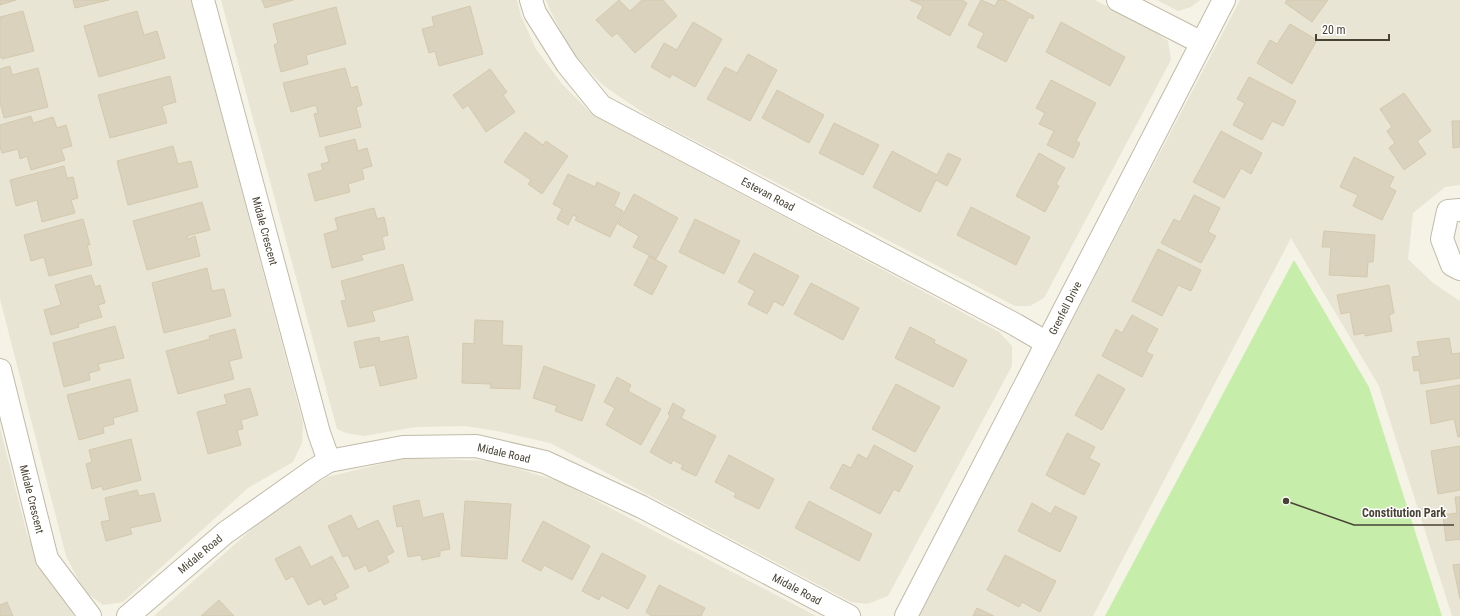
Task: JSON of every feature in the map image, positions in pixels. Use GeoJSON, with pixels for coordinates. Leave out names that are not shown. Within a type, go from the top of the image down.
{"type":"FeatureCollection","features":[{"type":"Feature","properties":{"kind":"street","name":"Midale Crescent"},"geometry":{"type":"LineString","coordinates":[[203,0],[317,425],[330,461]]}},
{"type":"Feature","properties":{"kind":"street","name":"Estevan Road"},"geometry":{"type":"LineString","coordinates":[[531,0],[535,13],[567,64],[601,106],[1047,343]]}},
{"type":"Feature","properties":{"kind":"street"},"geometry":{"type":"LineString","coordinates":[[1118,0],[1202,43]]}},
{"type":"Feature","properties":{"kind":"street","name":"Grenfell Drive"},"geometry":{"type":"LineString","coordinates":[[906,616],[1224,0]]}},
{"type":"Feature","properties":{"kind":"street"},"geometry":{"type":"LineString","coordinates":[[1460,210],[1448,211],[1442,239],[1452,265],[1460,268]]}},
{"type":"Feature","properties":{"kind":"street","name":"Midale Crescent"},"geometry":{"type":"LineString","coordinates":[[0,370],[47,559],[90,616]]}},
{"type":"Feature","properties":{"kind":"street","name":"Midale Road"},"geometry":{"type":"LineString","coordinates":[[128,616],[225,533],[314,470],[330,461],[403,447],[476,446],[545,462],[642,508],[849,616]]}},
{"type":"Feature","properties":{"kind":"shaded area"},"geometry":{"type":"Polygon","coordinates":[[[0,0],[191,0],[303,423],[302,443],[293,462],[248,488],[123,602],[103,605],[84,591],[66,556],[0,299],[0,0]]]}},
{"type":"Feature","properties":{"kind":"shaded area"},"geometry":{"type":"Polygon","coordinates":[[[221,0],[517,0],[521,16],[536,49],[562,84],[592,114],[999,332],[1012,346],[1012,366],[888,596],[867,604],[851,602],[550,443],[497,431],[465,426],[416,427],[364,436],[346,433],[337,429],[221,0]]]}},
{"type":"Feature","properties":{"kind":"shaded area"},"geometry":{"type":"Polygon","coordinates":[[[546,0],[1095,0],[1152,30],[1168,41],[1171,60],[1044,298],[1030,306],[1015,306],[651,118],[604,86],[573,55],[546,0]]]}},
{"type":"Feature","properties":{"kind":"shaded area"},"geometry":{"type":"Polygon","coordinates":[[[1157,0],[1200,0],[1191,7],[1178,11],[1157,0]]]}},
{"type":"Feature","properties":{"kind":"shaded area"},"geometry":{"type":"Polygon","coordinates":[[[1240,0],[1460,0],[1460,185],[1445,187],[1413,213],[1408,259],[1433,283],[1460,301],[1460,616],[1452,616],[1379,386],[1291,238],[1093,616],[917,616],[1240,0]]]}},
{"type":"Feature","properties":{"kind":"shaded area"},"geometry":{"type":"Polygon","coordinates":[[[0,428],[27,534],[46,573],[70,604],[74,616],[0,616],[0,428]]]}},
{"type":"Feature","properties":{"kind":"shaded area"},"geometry":{"type":"Polygon","coordinates":[[[406,458],[493,461],[561,482],[816,616],[154,616],[279,505],[327,477],[406,458]]]}},
{"type":"Feature","properties":{"kind":"green space"},"geometry":{"type":"Polygon","coordinates":[[[1294,260],[1369,387],[1442,616],[1105,616],[1294,260]]]}},
{"type":"Feature","properties":{"kind":"building"},"geometry":{"type":"Polygon","coordinates":[[[0,0],[16,0],[0,5],[0,0]]]}},
{"type":"Feature","properties":{"kind":"building"},"geometry":{"type":"Polygon","coordinates":[[[73,0],[109,0],[75,8],[73,0]]]}},
{"type":"Feature","properties":{"kind":"building"},"geometry":{"type":"Polygon","coordinates":[[[262,0],[293,0],[265,8],[262,0]]]}},
{"type":"Feature","properties":{"kind":"building"},"geometry":{"type":"Polygon","coordinates":[[[619,0],[630,11],[642,0],[663,0],[677,16],[635,53],[617,33],[612,37],[596,20],[619,0]]]}},
{"type":"Feature","properties":{"kind":"building"},"geometry":{"type":"Polygon","coordinates":[[[910,0],[962,0],[967,3],[950,36],[917,18],[923,6],[910,0]]]}},
{"type":"Feature","properties":{"kind":"building"},"geometry":{"type":"Polygon","coordinates":[[[981,0],[995,6],[998,0],[1004,0],[1034,16],[1033,19],[1029,17],[1006,62],[977,47],[984,33],[968,25],[981,0]]]}},
{"type":"Feature","properties":{"kind":"building"},"geometry":{"type":"Polygon","coordinates":[[[1287,0],[1328,0],[1312,22],[1285,3],[1287,0]]]}},
{"type":"Feature","properties":{"kind":"building"},"geometry":{"type":"Polygon","coordinates":[[[470,6],[483,54],[439,66],[435,51],[429,53],[422,29],[434,26],[432,17],[470,6]]]}},
{"type":"Feature","properties":{"kind":"building"},"geometry":{"type":"Polygon","coordinates":[[[336,7],[346,44],[306,55],[308,64],[281,72],[274,45],[278,43],[273,24],[336,7]]]}},
{"type":"Feature","properties":{"kind":"building"},"geometry":{"type":"Polygon","coordinates":[[[23,11],[34,51],[2,59],[0,57],[0,17],[23,11]]]}},
{"type":"Feature","properties":{"kind":"building"},"geometry":{"type":"Polygon","coordinates":[[[137,11],[144,35],[157,31],[165,58],[99,77],[84,26],[137,11]]]}},
{"type":"Feature","properties":{"kind":"building"},"geometry":{"type":"Polygon","coordinates":[[[693,22],[722,39],[695,87],[672,74],[670,78],[651,67],[664,43],[677,50],[693,22]]]}},
{"type":"Feature","properties":{"kind":"building"},"geometry":{"type":"Polygon","coordinates":[[[1061,22],[1125,57],[1110,86],[1046,52],[1061,22]]]}},
{"type":"Feature","properties":{"kind":"building"},"geometry":{"type":"Polygon","coordinates":[[[1290,24],[1317,40],[1292,84],[1257,63],[1270,40],[1277,44],[1290,24]]]}},
{"type":"Feature","properties":{"kind":"building"},"geometry":{"type":"Polygon","coordinates":[[[748,54],[777,70],[750,121],[707,99],[725,67],[737,73],[748,54]]]}},
{"type":"Feature","properties":{"kind":"building"},"geometry":{"type":"Polygon","coordinates":[[[10,66],[12,75],[38,68],[48,107],[4,118],[0,102],[0,69],[10,66]]]}},
{"type":"Feature","properties":{"kind":"building"},"geometry":{"type":"Polygon","coordinates":[[[345,68],[351,88],[357,86],[362,105],[356,107],[361,127],[320,137],[314,114],[318,113],[316,105],[291,112],[283,83],[345,68]]]}},
{"type":"Feature","properties":{"kind":"building"},"geometry":{"type":"Polygon","coordinates":[[[490,69],[507,92],[503,95],[515,112],[486,132],[468,105],[463,109],[453,95],[490,69]]]}},
{"type":"Feature","properties":{"kind":"building"},"geometry":{"type":"Polygon","coordinates":[[[170,76],[176,102],[162,106],[167,123],[110,138],[98,95],[170,76]]]}},
{"type":"Feature","properties":{"kind":"building"},"geometry":{"type":"Polygon","coordinates":[[[1249,77],[1296,101],[1283,126],[1272,121],[1262,140],[1233,125],[1245,103],[1237,99],[1249,77]]]}},
{"type":"Feature","properties":{"kind":"building"},"geometry":{"type":"Polygon","coordinates":[[[1051,80],[1096,103],[1076,141],[1080,143],[1073,158],[1047,145],[1054,131],[1039,124],[1045,113],[1036,108],[1051,80]]]}},
{"type":"Feature","properties":{"kind":"building"},"geometry":{"type":"Polygon","coordinates":[[[777,90],[824,115],[809,143],[762,118],[777,90]]]}},
{"type":"Feature","properties":{"kind":"building"},"geometry":{"type":"Polygon","coordinates":[[[1404,93],[1431,131],[1417,141],[1426,154],[1404,170],[1389,148],[1395,143],[1387,131],[1392,127],[1380,109],[1404,93]]]}},
{"type":"Feature","properties":{"kind":"building"},"geometry":{"type":"Polygon","coordinates":[[[31,116],[33,123],[53,117],[57,128],[66,125],[72,146],[61,149],[65,160],[31,170],[27,156],[20,159],[18,149],[2,153],[0,147],[0,125],[31,116]]]}},
{"type":"Feature","properties":{"kind":"building"},"geometry":{"type":"Polygon","coordinates":[[[1452,121],[1460,121],[1460,147],[1453,148],[1452,121]]]}},
{"type":"Feature","properties":{"kind":"building"},"geometry":{"type":"Polygon","coordinates":[[[834,123],[879,145],[863,175],[819,153],[834,123]]]}},
{"type":"Feature","properties":{"kind":"building"},"geometry":{"type":"Polygon","coordinates":[[[1221,131],[1262,153],[1251,174],[1241,168],[1224,198],[1193,182],[1221,131]]]}},
{"type":"Feature","properties":{"kind":"building"},"geometry":{"type":"Polygon","coordinates":[[[525,132],[543,145],[546,141],[568,156],[542,194],[528,184],[531,180],[504,162],[525,132]]]}},
{"type":"Feature","properties":{"kind":"building"},"geometry":{"type":"Polygon","coordinates":[[[355,139],[358,151],[367,148],[372,166],[362,169],[364,179],[348,184],[350,192],[315,201],[308,174],[323,170],[321,164],[329,162],[325,147],[355,139]]]}},
{"type":"Feature","properties":{"kind":"building"},"geometry":{"type":"Polygon","coordinates":[[[173,146],[178,164],[191,161],[198,187],[128,205],[117,161],[173,146]]]}},
{"type":"Feature","properties":{"kind":"building"},"geometry":{"type":"Polygon","coordinates":[[[892,151],[937,175],[948,153],[961,159],[947,186],[936,180],[920,212],[873,187],[892,151]]]}},
{"type":"Feature","properties":{"kind":"building"},"geometry":{"type":"Polygon","coordinates":[[[1039,153],[1065,168],[1056,184],[1059,186],[1045,212],[1016,196],[1039,153]]]}},
{"type":"Feature","properties":{"kind":"building"},"geometry":{"type":"Polygon","coordinates":[[[1354,157],[1394,177],[1389,187],[1396,191],[1382,220],[1353,206],[1358,195],[1340,187],[1354,157]]]}},
{"type":"Feature","properties":{"kind":"building"},"geometry":{"type":"Polygon","coordinates":[[[64,166],[67,178],[73,177],[78,198],[71,200],[75,213],[42,222],[37,200],[16,206],[10,180],[64,166]]]}},
{"type":"Feature","properties":{"kind":"building"},"geometry":{"type":"Polygon","coordinates":[[[568,174],[595,187],[597,182],[620,193],[614,206],[623,211],[610,237],[575,220],[577,217],[573,215],[568,225],[557,219],[562,209],[553,204],[568,174]]]}},
{"type":"Feature","properties":{"kind":"building"},"geometry":{"type":"Polygon","coordinates":[[[634,194],[678,218],[656,259],[633,247],[639,236],[618,224],[634,194]]]}},
{"type":"Feature","properties":{"kind":"building"},"geometry":{"type":"Polygon","coordinates":[[[1194,195],[1220,208],[1208,232],[1216,236],[1201,263],[1161,243],[1174,219],[1180,222],[1194,195]]]}},
{"type":"Feature","properties":{"kind":"building"},"geometry":{"type":"Polygon","coordinates":[[[202,202],[210,230],[187,236],[188,239],[195,236],[200,256],[147,270],[133,221],[202,202]]]}},
{"type":"Feature","properties":{"kind":"building"},"geometry":{"type":"Polygon","coordinates":[[[971,207],[1030,237],[1016,265],[957,235],[971,207]]]}},
{"type":"Feature","properties":{"kind":"building"},"geometry":{"type":"Polygon","coordinates":[[[374,208],[377,219],[384,217],[388,235],[382,237],[385,249],[361,255],[363,260],[332,268],[324,234],[338,230],[335,218],[374,208]]]}},
{"type":"Feature","properties":{"kind":"building"},"geometry":{"type":"Polygon","coordinates":[[[83,219],[90,245],[87,245],[92,265],[49,276],[44,257],[31,261],[24,235],[83,219]]]}},
{"type":"Feature","properties":{"kind":"building"},"geometry":{"type":"Polygon","coordinates":[[[695,219],[740,241],[724,274],[679,252],[695,219]]]}},
{"type":"Feature","properties":{"kind":"building"},"geometry":{"type":"Polygon","coordinates":[[[1324,231],[1375,235],[1373,262],[1368,262],[1367,277],[1329,275],[1331,247],[1322,247],[1324,231]]]}},
{"type":"Feature","properties":{"kind":"building"},"geometry":{"type":"Polygon","coordinates":[[[1158,249],[1201,270],[1191,291],[1178,285],[1162,316],[1132,301],[1158,249]]]}},
{"type":"Feature","properties":{"kind":"building"},"geometry":{"type":"Polygon","coordinates":[[[754,253],[799,276],[783,306],[774,301],[767,314],[748,304],[755,291],[738,282],[754,253]]]}},
{"type":"Feature","properties":{"kind":"building"},"geometry":{"type":"Polygon","coordinates":[[[649,256],[667,266],[652,295],[634,285],[649,256]]]}},
{"type":"Feature","properties":{"kind":"building"},"geometry":{"type":"Polygon","coordinates":[[[403,264],[413,300],[372,311],[375,321],[348,327],[341,301],[346,300],[341,281],[403,264]]]}},
{"type":"Feature","properties":{"kind":"building"},"geometry":{"type":"Polygon","coordinates":[[[207,268],[212,291],[224,289],[231,316],[164,333],[152,283],[207,268]]]}},
{"type":"Feature","properties":{"kind":"building"},"geometry":{"type":"Polygon","coordinates":[[[91,275],[95,287],[100,285],[105,303],[98,305],[102,317],[78,324],[79,327],[51,335],[44,310],[61,305],[55,285],[91,275]]]}},
{"type":"Feature","properties":{"kind":"building"},"geometry":{"type":"Polygon","coordinates":[[[811,283],[859,308],[843,340],[794,314],[811,283]]]}},
{"type":"Feature","properties":{"kind":"building"},"geometry":{"type":"Polygon","coordinates":[[[1389,285],[1394,313],[1389,315],[1392,331],[1365,336],[1365,333],[1354,335],[1350,312],[1341,314],[1337,295],[1389,285]]]}},
{"type":"Feature","properties":{"kind":"building"},"geometry":{"type":"Polygon","coordinates":[[[1132,315],[1158,329],[1146,352],[1153,355],[1142,377],[1102,356],[1116,329],[1122,333],[1132,315]]]}},
{"type":"Feature","properties":{"kind":"building"},"geometry":{"type":"Polygon","coordinates":[[[475,320],[503,321],[502,345],[522,346],[520,389],[490,388],[491,384],[462,383],[463,343],[474,344],[475,320]]]}},
{"type":"Feature","properties":{"kind":"building"},"geometry":{"type":"Polygon","coordinates":[[[115,326],[124,358],[98,364],[100,370],[89,373],[90,380],[64,387],[53,343],[115,326]]]}},
{"type":"Feature","properties":{"kind":"building"},"geometry":{"type":"Polygon","coordinates":[[[910,327],[935,340],[934,343],[967,360],[953,387],[895,358],[910,327]]]}},
{"type":"Feature","properties":{"kind":"building"},"geometry":{"type":"Polygon","coordinates":[[[235,329],[242,358],[229,361],[234,379],[178,394],[166,351],[210,339],[209,336],[235,329]]]}},
{"type":"Feature","properties":{"kind":"building"},"geometry":{"type":"Polygon","coordinates":[[[408,336],[417,378],[380,386],[375,365],[360,368],[354,342],[379,337],[380,342],[408,336]]]}},
{"type":"Feature","properties":{"kind":"building"},"geometry":{"type":"Polygon","coordinates":[[[1449,338],[1452,354],[1460,353],[1460,378],[1421,384],[1419,370],[1414,371],[1412,357],[1420,356],[1417,342],[1449,338]]]}},
{"type":"Feature","properties":{"kind":"building"},"geometry":{"type":"Polygon","coordinates":[[[544,366],[595,385],[582,421],[555,411],[557,406],[533,398],[544,366]]]}},
{"type":"Feature","properties":{"kind":"building"},"geometry":{"type":"Polygon","coordinates":[[[1098,374],[1125,389],[1102,430],[1075,415],[1098,374]]]}},
{"type":"Feature","properties":{"kind":"building"},"geometry":{"type":"Polygon","coordinates":[[[617,377],[631,385],[628,391],[661,409],[641,445],[606,425],[615,408],[604,402],[617,377]]]}},
{"type":"Feature","properties":{"kind":"building"},"geometry":{"type":"Polygon","coordinates":[[[130,379],[138,411],[113,418],[114,424],[103,427],[104,433],[79,440],[67,395],[130,379]]]}},
{"type":"Feature","properties":{"kind":"building"},"geometry":{"type":"Polygon","coordinates":[[[896,384],[940,407],[915,452],[872,429],[896,384]]]}},
{"type":"Feature","properties":{"kind":"building"},"geometry":{"type":"Polygon","coordinates":[[[1460,385],[1460,437],[1458,437],[1454,419],[1431,424],[1426,391],[1460,385]]]}},
{"type":"Feature","properties":{"kind":"building"},"geometry":{"type":"Polygon","coordinates":[[[250,388],[258,415],[241,420],[243,429],[237,430],[241,445],[208,454],[197,412],[227,404],[224,395],[250,388]]]}},
{"type":"Feature","properties":{"kind":"building"},"geometry":{"type":"Polygon","coordinates":[[[673,403],[685,410],[681,418],[716,436],[696,476],[681,469],[683,465],[673,460],[671,464],[650,452],[670,416],[668,414],[673,403]]]}},
{"type":"Feature","properties":{"kind":"building"},"geometry":{"type":"Polygon","coordinates":[[[1067,433],[1095,447],[1089,458],[1100,464],[1084,495],[1046,475],[1067,433]]]}},
{"type":"Feature","properties":{"kind":"building"},"geometry":{"type":"Polygon","coordinates":[[[131,439],[141,480],[103,490],[102,486],[92,489],[86,464],[92,462],[89,450],[131,439]]]}},
{"type":"Feature","properties":{"kind":"building"},"geometry":{"type":"Polygon","coordinates":[[[874,445],[913,466],[899,492],[894,489],[880,514],[830,488],[843,464],[851,468],[858,454],[867,459],[874,445]]]}},
{"type":"Feature","properties":{"kind":"building"},"geometry":{"type":"Polygon","coordinates":[[[1460,446],[1460,490],[1438,494],[1431,451],[1460,446]]]}},
{"type":"Feature","properties":{"kind":"building"},"geometry":{"type":"Polygon","coordinates":[[[729,455],[774,479],[759,509],[734,497],[736,493],[715,482],[729,455]]]}},
{"type":"Feature","properties":{"kind":"building"},"geometry":{"type":"Polygon","coordinates":[[[137,490],[139,496],[154,493],[161,521],[130,528],[132,534],[106,541],[101,522],[110,520],[105,498],[137,490]]]}},
{"type":"Feature","properties":{"kind":"building"},"geometry":{"type":"Polygon","coordinates":[[[1455,497],[1460,497],[1460,539],[1446,541],[1443,515],[1457,513],[1455,497]]]}},
{"type":"Feature","properties":{"kind":"building"},"geometry":{"type":"Polygon","coordinates":[[[419,500],[423,518],[443,513],[450,549],[440,551],[440,556],[422,560],[421,555],[408,557],[402,526],[397,527],[393,506],[419,500]]]}},
{"type":"Feature","properties":{"kind":"building"},"geometry":{"type":"Polygon","coordinates":[[[465,501],[511,504],[507,559],[461,556],[465,501]]]}},
{"type":"Feature","properties":{"kind":"building"},"geometry":{"type":"Polygon","coordinates":[[[809,501],[872,534],[859,561],[795,528],[809,501]]]}},
{"type":"Feature","properties":{"kind":"building"},"geometry":{"type":"Polygon","coordinates":[[[1032,503],[1051,514],[1055,506],[1077,517],[1060,552],[1018,531],[1032,503]]]}},
{"type":"Feature","properties":{"kind":"building"},"geometry":{"type":"Polygon","coordinates":[[[351,515],[358,529],[378,520],[394,552],[386,556],[389,562],[369,572],[366,565],[355,570],[348,555],[343,557],[328,526],[351,515]]]}},
{"type":"Feature","properties":{"kind":"building"},"geometry":{"type":"Polygon","coordinates":[[[543,521],[590,546],[572,580],[544,565],[541,571],[522,561],[543,521]]]}},
{"type":"Feature","properties":{"kind":"building"},"geometry":{"type":"Polygon","coordinates":[[[300,546],[311,567],[332,556],[349,587],[335,594],[337,599],[324,605],[321,599],[308,605],[293,576],[286,580],[275,559],[300,546]]]}},
{"type":"Feature","properties":{"kind":"building"},"geometry":{"type":"Polygon","coordinates":[[[602,553],[646,576],[628,609],[601,595],[599,600],[582,591],[602,553]]]}},
{"type":"Feature","properties":{"kind":"building"},"geometry":{"type":"Polygon","coordinates":[[[1005,555],[1056,581],[1040,612],[1022,602],[1019,607],[987,590],[1005,555]]]}},
{"type":"Feature","properties":{"kind":"building"},"geometry":{"type":"Polygon","coordinates":[[[1460,564],[1460,599],[1453,565],[1460,564]]]}},
{"type":"Feature","properties":{"kind":"building"},"geometry":{"type":"Polygon","coordinates":[[[659,585],[705,608],[701,616],[651,616],[646,612],[659,585]]]}},
{"type":"Feature","properties":{"kind":"building"},"geometry":{"type":"Polygon","coordinates":[[[219,600],[234,616],[201,616],[219,600]]]}},
{"type":"Feature","properties":{"kind":"building"},"geometry":{"type":"Polygon","coordinates":[[[7,602],[13,616],[0,616],[0,605],[7,602]]]}},
{"type":"Feature","properties":{"kind":"building"},"geometry":{"type":"Polygon","coordinates":[[[977,608],[994,616],[973,616],[977,608]]]}},
{"type":"Feature","properties":{"kind":"place","name":"Constitution Park"},"geometry":{"type":"Point","coordinates":[1286,501]}}]}
